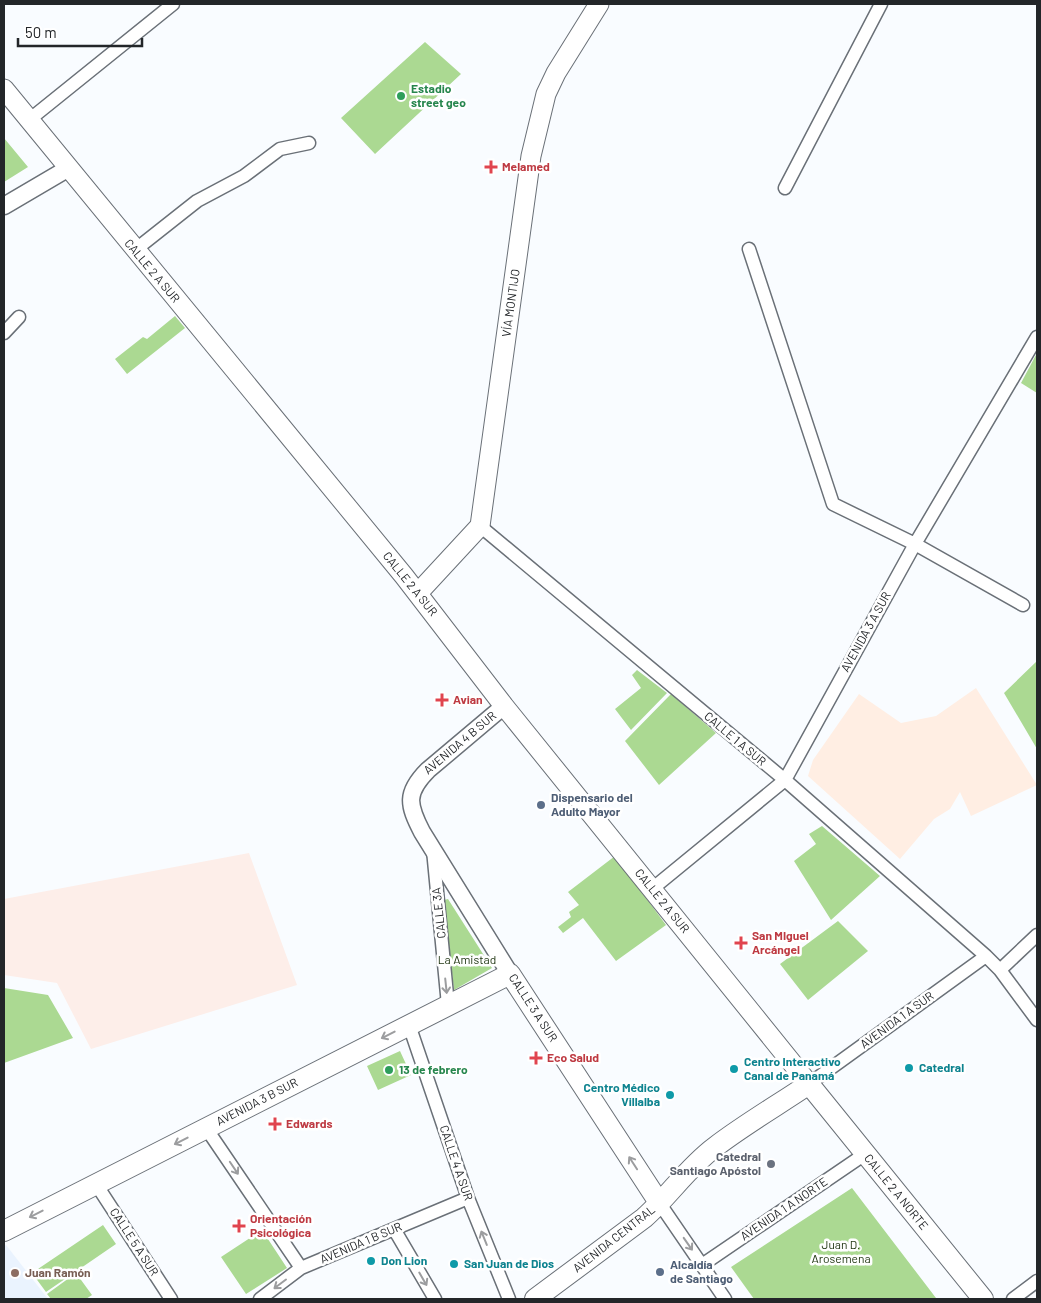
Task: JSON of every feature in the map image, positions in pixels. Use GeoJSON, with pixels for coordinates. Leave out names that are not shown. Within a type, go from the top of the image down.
{"type":"FeatureCollection","features":[{"type":"Feature","properties":{"kind":"main road","name":"VÍA MONTIJO"},"geometry":{"type":"LineString","coordinates":[[480,526],[531,156],[538,120],[546,94],[556,73],[599,4]]}},
{"type":"Feature","properties":{"kind":"main road","name":"CALLE 2 A SUR"},"geometry":{"type":"LineString","coordinates":[[4,90],[418,593],[504,706],[809,1084]]}},
{"type":"Feature","properties":{"kind":"main road"},"geometry":{"type":"LineString","coordinates":[[418,593],[480,526]]}},
{"type":"Feature","properties":{"kind":"main road","name":"AVENIDA 3 B SUR"},"geometry":{"type":"LineString","coordinates":[[4,1231],[510,974]]}},
{"type":"Feature","properties":{"kind":"main road","name":"CALLE 3 A SUR"},"geometry":{"type":"LineString","coordinates":[[510,974],[653,1204]]}},
{"type":"Feature","properties":{"kind":"main road","name":"CALLE 2 A NORTE"},"geometry":{"type":"LineString","coordinates":[[809,1084],[978,1297]]}},
{"type":"Feature","properties":{"kind":"main road","name":"AVENIDA CENTRAL"},"geometry":{"type":"LineString","coordinates":[[535,1299],[653,1204],[715,1147],[809,1084]]}},
{"type":"Feature","properties":{"kind":"street"},"geometry":{"type":"LineString","coordinates":[[29,120],[172,4]]}},
{"type":"Feature","properties":{"kind":"street"},"geometry":{"type":"LineString","coordinates":[[785,188],[881,4]]}},
{"type":"Feature","properties":{"kind":"street"},"geometry":{"type":"LineString","coordinates":[[135,250],[197,201],[244,176],[280,149],[309,143]]}},
{"type":"Feature","properties":{"kind":"street"},"geometry":{"type":"LineString","coordinates":[[4,206],[68,168]]}},
{"type":"Feature","properties":{"kind":"street"},"geometry":{"type":"LineString","coordinates":[[748,248],[833,504],[914,544],[1023,605]]}},
{"type":"Feature","properties":{"kind":"street"},"geometry":{"type":"LineString","coordinates":[[4,333],[19,317]]}},
{"type":"Feature","properties":{"kind":"street","name":"AVENIDA 3 A SUR"},"geometry":{"type":"LineString","coordinates":[[652,889],[785,780],[914,544],[1036,340]]}},
{"type":"Feature","properties":{"kind":"street","name":"CALLE 1 A SUR"},"geometry":{"type":"LineString","coordinates":[[480,526],[785,780],[986,956],[1000,970],[1037,1020]]}},
{"type":"Feature","properties":{"kind":"street","name":"AVENIDA 4 B SUR"},"geometry":{"type":"LineString","coordinates":[[416,781],[504,706]]}},
{"type":"Feature","properties":{"kind":"street","name":"CALLE 3 A SUR"},"geometry":{"type":"LineString","coordinates":[[416,781],[410,800],[412,811],[433,850],[510,974]]}},
{"type":"Feature","properties":{"kind":"street","name":"CALLE 3A"},"geometry":{"type":"LineString","coordinates":[[433,850],[448,1005]]}},
{"type":"Feature","properties":{"kind":"street"},"geometry":{"type":"LineString","coordinates":[[1000,970],[1037,935]]}},
{"type":"Feature","properties":{"kind":"street","name":"AVENIDA 1 A SUR"},"geometry":{"type":"LineString","coordinates":[[809,1084],[986,956]]}},
{"type":"Feature","properties":{"kind":"street","name":"CALLE 4 A SUR"},"geometry":{"type":"LineString","coordinates":[[409,1025],[468,1198],[508,1299]]}},
{"type":"Feature","properties":{"kind":"street"},"geometry":{"type":"LineString","coordinates":[[206,1128],[301,1268]]}},
{"type":"Feature","properties":{"kind":"street","name":"AVENIDA 1 A NORTE"},"geometry":{"type":"LineString","coordinates":[[702,1265],[865,1154]]}},
{"type":"Feature","properties":{"kind":"street","name":"CALLE 5 A SUR"},"geometry":{"type":"LineString","coordinates":[[96,1184],[171,1299]]}},
{"type":"Feature","properties":{"kind":"street","name":"AVENIDA 1 B SUR"},"geometry":{"type":"LineString","coordinates":[[260,1299],[301,1268],[468,1198]]}},
{"type":"Feature","properties":{"kind":"street"},"geometry":{"type":"LineString","coordinates":[[653,1204],[702,1265],[725,1299]]}},
{"type":"Feature","properties":{"kind":"street"},"geometry":{"type":"LineString","coordinates":[[394,1229],[435,1299]]}},
{"type":"Feature","properties":{"kind":"street"},"geometry":{"type":"LineString","coordinates":[[1013,1299],[1037,1281]]}},
{"type":"Feature","properties":{"kind":"shaded area"},"geometry":{"type":"Polygon","coordinates":[[[976,688],[1037,785],[971,816],[960,792],[950,809],[934,819],[900,859],[808,776],[813,760],[859,694],[901,723],[936,716],[976,688]]]}},
{"type":"Feature","properties":{"kind":"shaded area"},"geometry":{"type":"Polygon","coordinates":[[[249,853],[297,985],[91,1049],[57,983],[4,975],[4,899],[249,853]]]}},
{"type":"Feature","properties":{"kind":"shaded area","name":"Juan Ramón"},"geometry":{"type":"Polygon","coordinates":[[[6,1245],[48,1299],[4,1299],[4,1246],[6,1245]]]}},
{"type":"Feature","properties":{"kind":"green space","name":"Estadio street geo"},"geometry":{"type":"Polygon","coordinates":[[[425,42],[461,74],[375,154],[341,118],[425,42]]]}},
{"type":"Feature","properties":{"kind":"green space"},"geometry":{"type":"Polygon","coordinates":[[[4,138],[28,167],[4,182],[4,138]]]}},
{"type":"Feature","properties":{"kind":"green space"},"geometry":{"type":"Polygon","coordinates":[[[175,316],[185,328],[127,374],[115,359],[143,337],[147,339],[175,316]]]}},
{"type":"Feature","properties":{"kind":"green space"},"geometry":{"type":"Polygon","coordinates":[[[1037,353],[1037,393],[1021,383],[1037,353]]]}},
{"type":"Feature","properties":{"kind":"green space"},"geometry":{"type":"Polygon","coordinates":[[[1037,661],[1037,749],[1004,693],[1037,661]]]}},
{"type":"Feature","properties":{"kind":"green space"},"geometry":{"type":"Polygon","coordinates":[[[637,670],[667,693],[631,730],[615,709],[641,688],[632,675],[637,670]]]}},
{"type":"Feature","properties":{"kind":"green space"},"geometry":{"type":"Polygon","coordinates":[[[671,694],[716,733],[659,785],[625,741],[671,694]]]}},
{"type":"Feature","properties":{"kind":"green space"},"geometry":{"type":"Polygon","coordinates":[[[822,826],[880,876],[831,920],[794,861],[816,844],[809,834],[822,826]]]}},
{"type":"Feature","properties":{"kind":"green space"},"geometry":{"type":"Polygon","coordinates":[[[615,856],[666,925],[616,961],[583,918],[563,933],[558,927],[571,917],[569,912],[579,905],[568,892],[615,856]]]}},
{"type":"Feature","properties":{"kind":"green space","name":"La Amistad"},"geometry":{"type":"Polygon","coordinates":[[[448,899],[492,968],[454,990],[444,900],[448,899]]]}},
{"type":"Feature","properties":{"kind":"green space"},"geometry":{"type":"Polygon","coordinates":[[[838,921],[868,951],[808,1000],[780,964],[838,921]]]}},
{"type":"Feature","properties":{"kind":"green space"},"geometry":{"type":"Polygon","coordinates":[[[4,988],[48,995],[73,1038],[4,1063],[4,988]]]}},
{"type":"Feature","properties":{"kind":"green space","name":"13 de febrero"},"geometry":{"type":"Polygon","coordinates":[[[400,1051],[411,1075],[378,1090],[367,1066],[400,1051]]]}},
{"type":"Feature","properties":{"kind":"green space","name":"Juan D. Arosemena"},"geometry":{"type":"Polygon","coordinates":[[[852,1188],[936,1298],[754,1299],[731,1267],[852,1188]]]}},
{"type":"Feature","properties":{"kind":"green space"},"geometry":{"type":"Polygon","coordinates":[[[103,1225],[116,1244],[46,1292],[32,1273],[103,1225]]]}},
{"type":"Feature","properties":{"kind":"green space"},"geometry":{"type":"Polygon","coordinates":[[[262,1230],[287,1268],[246,1294],[221,1257],[262,1230]]]}},
{"type":"Feature","properties":{"kind":"green space"},"geometry":{"type":"Polygon","coordinates":[[[76,1273],[92,1295],[86,1299],[51,1299],[47,1294],[76,1273]]]}},
{"type":"Feature","properties":{"kind":"place","name":"Estadio street geo"},"geometry":{"type":"Point","coordinates":[401,96]}},
{"type":"Feature","properties":{"kind":"place","name":"Melamed"},"geometry":{"type":"Point","coordinates":[491,167]}},
{"type":"Feature","properties":{"kind":"place","name":"Avian"},"geometry":{"type":"Point","coordinates":[442,700]}},
{"type":"Feature","properties":{"kind":"place","name":"Dispensario del Adulto Mayor"},"geometry":{"type":"Point","coordinates":[541,805]}},
{"type":"Feature","properties":{"kind":"place","name":"San MIguel Arcángel"},"geometry":{"type":"Point","coordinates":[741,943]}},
{"type":"Feature","properties":{"kind":"place","name":"Eco Salud"},"geometry":{"type":"Point","coordinates":[536,1058]}},
{"type":"Feature","properties":{"kind":"place","name":"Catedral"},"geometry":{"type":"Point","coordinates":[909,1068]}},
{"type":"Feature","properties":{"kind":"place","name":"Centro Interactivo Canal de Panamá"},"geometry":{"type":"Point","coordinates":[734,1069]}},
{"type":"Feature","properties":{"kind":"place","name":"13 de febrero"},"geometry":{"type":"Point","coordinates":[389,1070]}},
{"type":"Feature","properties":{"kind":"place","name":"Centro Médico Villalba"},"geometry":{"type":"Point","coordinates":[670,1095]}},
{"type":"Feature","properties":{"kind":"place","name":"Edwards"},"geometry":{"type":"Point","coordinates":[275,1124]}},
{"type":"Feature","properties":{"kind":"place","name":"Catedral Santiago Apóstol"},"geometry":{"type":"Point","coordinates":[771,1164]}},
{"type":"Feature","properties":{"kind":"place","name":"Orientación Psicológica"},"geometry":{"type":"Point","coordinates":[239,1226]}},
{"type":"Feature","properties":{"kind":"place","name":"Don Lion"},"geometry":{"type":"Point","coordinates":[371,1261]}},
{"type":"Feature","properties":{"kind":"place","name":"San Juan de Dios"},"geometry":{"type":"Point","coordinates":[454,1264]}},
{"type":"Feature","properties":{"kind":"place","name":"Alcaldía de Santiago"},"geometry":{"type":"Point","coordinates":[660,1272]}},
{"type":"Feature","properties":{"kind":"place","name":"Juan Ramón"},"geometry":{"type":"Point","coordinates":[15,1273]}}]}
